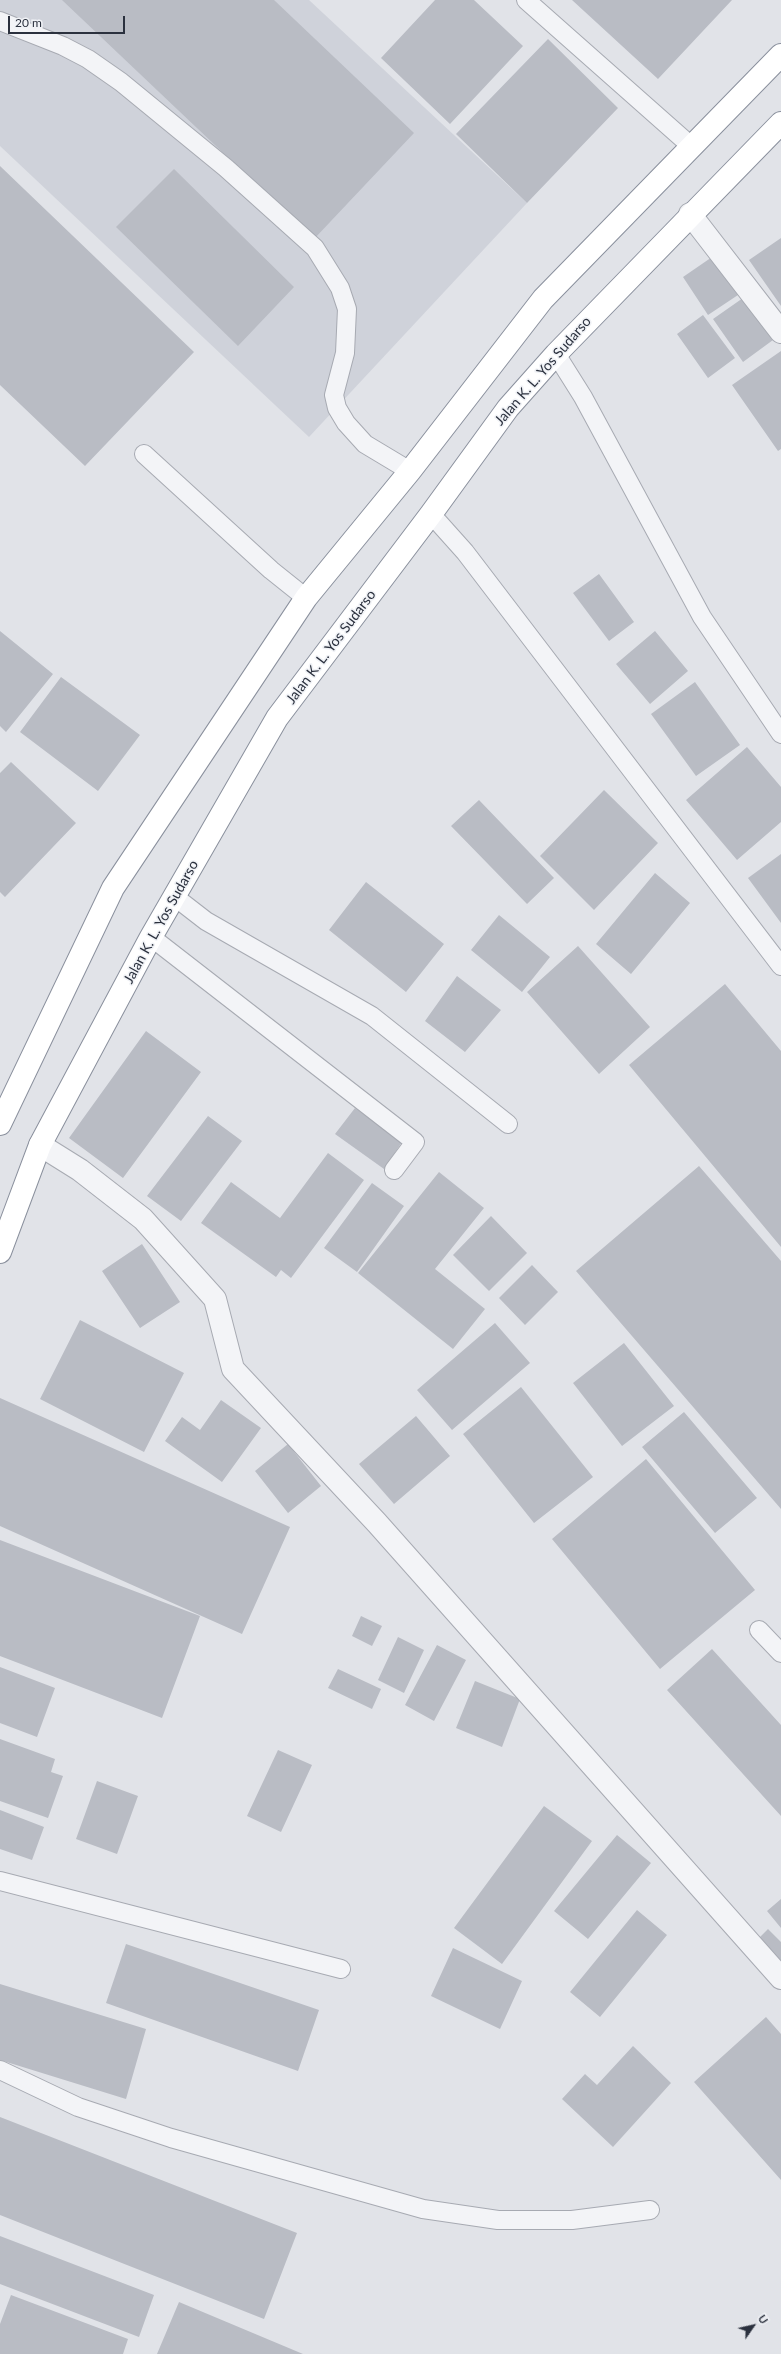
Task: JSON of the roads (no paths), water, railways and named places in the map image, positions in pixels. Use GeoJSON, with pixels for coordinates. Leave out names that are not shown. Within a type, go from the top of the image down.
{"type":"FeatureCollection","features":[{"type":"Feature","properties":{"kind":"highway"},"geometry":{"type":"LineString","coordinates":[[1,1119],[113,888],[306,598],[410,471],[543,299],[781,55]]}},
{"type":"Feature","properties":{"kind":"highway","name":"Jalan K. L. Yos Sudarso"},"geometry":{"type":"LineString","coordinates":[[0,1252],[40,1145],[151,937],[277,718],[431,514],[508,408],[556,354],[690,214],[781,123]]}},
{"type":"Feature","properties":{"kind":"street"},"geometry":{"type":"LineString","coordinates":[[690,214],[781,332]]}},
{"type":"Feature","properties":{"kind":"street"},"geometry":{"type":"LineString","coordinates":[[40,1145],[80,1170],[143,1219],[215,1299],[233,1369],[377,1523],[781,1978]]}},
{"type":"Feature","properties":{"kind":"lane"},"geometry":{"type":"LineString","coordinates":[[526,0],[691,146]]}},
{"type":"Feature","properties":{"kind":"lane"},"geometry":{"type":"LineString","coordinates":[[0,21],[63,46],[121,82],[226,168],[315,248],[340,288],[347,309],[345,353],[334,395],[337,408],[346,423],[365,444],[410,471]]}},
{"type":"Feature","properties":{"kind":"lane"},"geometry":{"type":"LineString","coordinates":[[556,354],[584,397],[702,617],[781,734]]}},
{"type":"Feature","properties":{"kind":"lane"},"geometry":{"type":"LineString","coordinates":[[144,454],[271,570],[306,598]]}},
{"type":"Feature","properties":{"kind":"lane"},"geometry":{"type":"LineString","coordinates":[[431,514],[465,552],[781,966]]}},
{"type":"Feature","properties":{"kind":"lane"},"geometry":{"type":"LineString","coordinates":[[175,897],[206,921],[372,1016],[508,1124]]}},
{"type":"Feature","properties":{"kind":"lane"},"geometry":{"type":"LineString","coordinates":[[151,937],[415,1142],[394,1170]]}},
{"type":"Feature","properties":{"kind":"lane"},"geometry":{"type":"LineString","coordinates":[[759,1630],[781,1653]]}},
{"type":"Feature","properties":{"kind":"lane"},"geometry":{"type":"LineString","coordinates":[[0,1881],[341,1969]]}},
{"type":"Feature","properties":{"kind":"lane"},"geometry":{"type":"LineString","coordinates":[[0,2070],[78,2106],[171,2138],[422,2208],[498,2220],[572,2220],[650,2210]]}}]}
